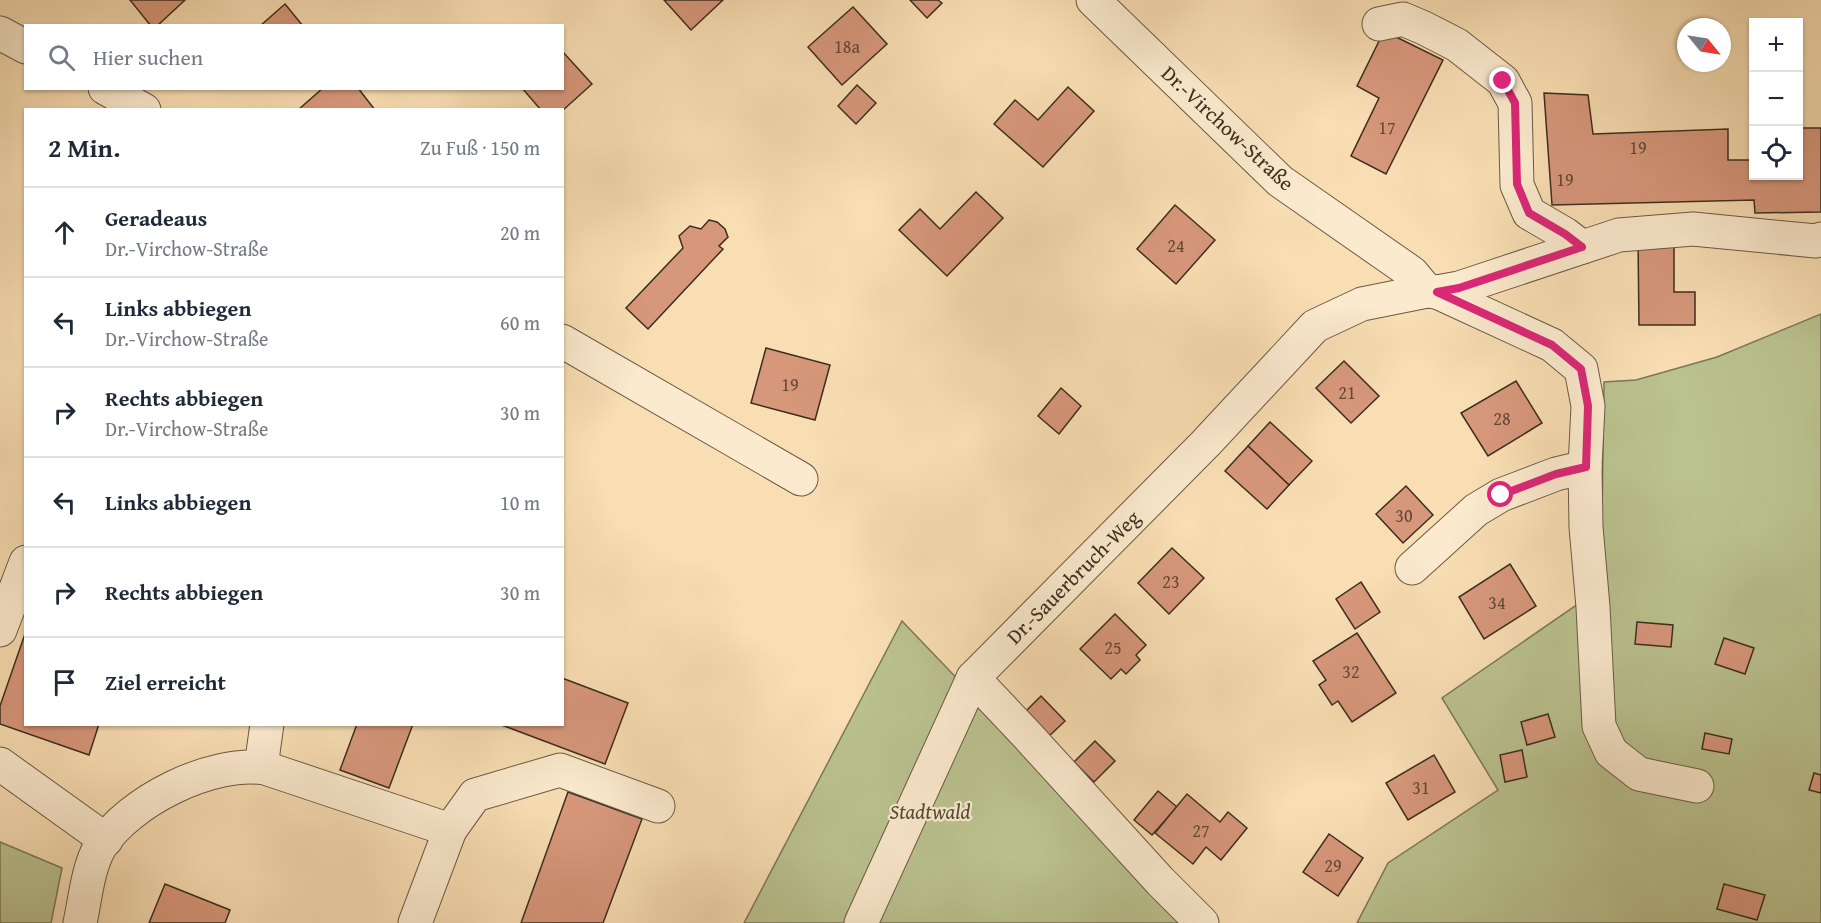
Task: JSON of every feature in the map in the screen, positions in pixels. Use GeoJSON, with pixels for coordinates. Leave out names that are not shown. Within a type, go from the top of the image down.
{"type":"FeatureCollection","features":[{"type":"Feature","properties":{"kind":"street","name":"Dr.-Virchow-Straße"},"geometry":{"type":"LineString","coordinates":[[1093,0],[1280,181],[1412,273],[1432,292],[1552,345],[1581,369],[1588,406],[1586,527],[1599,726],[1611,752],[1639,774],[1697,786]]}},
{"type":"Feature","properties":{"kind":"street"},"geometry":{"type":"LineString","coordinates":[[1379,24],[1403,19],[1424,28],[1457,45],[1503,81],[1515,103],[1517,184],[1529,213],[1582,247]]}},
{"type":"Feature","properties":{"kind":"street"},"geometry":{"type":"LineString","coordinates":[[0,33],[24,46]]}},
{"type":"Feature","properties":{"kind":"street"},"geometry":{"type":"LineString","coordinates":[[109,90],[140,108]]}},
{"type":"Feature","properties":{"kind":"street"},"geometry":{"type":"LineString","coordinates":[[1432,292],[1459,288],[1619,235],[1693,229],[1816,241],[1821,239]]}},
{"type":"Feature","properties":{"kind":"street","name":"Dr.-Sauerbruch-Weg"},"geometry":{"type":"LineString","coordinates":[[973,678],[1206,443],[1315,326],[1362,304],[1432,292]]}},
{"type":"Feature","properties":{"kind":"street"},"geometry":{"type":"LineString","coordinates":[[564,342],[801,479]]}},
{"type":"Feature","properties":{"kind":"street"},"geometry":{"type":"LineString","coordinates":[[1412,568],[1476,510],[1501,495],[1556,474],[1586,467]]}},
{"type":"Feature","properties":{"kind":"street"},"geometry":{"type":"LineString","coordinates":[[0,630],[24,567]]}},
{"type":"Feature","properties":{"kind":"street"},"geometry":{"type":"LineString","coordinates":[[861,923],[973,678],[1160,882],[1202,923]]}},
{"type":"Feature","properties":{"kind":"street"},"geometry":{"type":"LineString","coordinates":[[261,767],[267,726]]}},
{"type":"Feature","properties":{"kind":"street"},"geometry":{"type":"LineString","coordinates":[[0,764],[106,840]]}},
{"type":"Feature","properties":{"kind":"street"},"geometry":{"type":"LineString","coordinates":[[80,923],[93,861],[100,846],[124,819],[151,800],[172,789],[215,772],[261,767],[450,830]]}},
{"type":"Feature","properties":{"kind":"street"},"geometry":{"type":"LineString","coordinates":[[415,923],[450,830],[476,795],[560,770],[658,806]]}},
{"type":"Feature","properties":{"kind":"green space"},"geometry":{"type":"Polygon","coordinates":[[[1821,314],[1821,923],[1357,923],[1388,863],[1498,790],[1442,698],[1601,588],[1604,382],[1636,380],[1717,357],[1821,314]]]}},
{"type":"Feature","properties":{"kind":"green space","name":"Stadtwald"},"geometry":{"type":"Polygon","coordinates":[[[902,621],[1191,923],[744,923],[902,621]]]}},
{"type":"Feature","properties":{"kind":"green space"},"geometry":{"type":"Polygon","coordinates":[[[0,842],[62,868],[51,923],[0,923],[0,842]]]}},
{"type":"Feature","properties":{"kind":"building"},"geometry":{"type":"Polygon","coordinates":[[[130,0],[185,0],[159,24],[149,24],[130,0]]]}},
{"type":"Feature","properties":{"kind":"building"},"geometry":{"type":"Polygon","coordinates":[[[664,0],[723,0],[691,30],[664,0]]]}},
{"type":"Feature","properties":{"kind":"building"},"geometry":{"type":"Polygon","coordinates":[[[910,0],[938,0],[942,3],[927,18],[910,0]]]}},
{"type":"Feature","properties":{"kind":"building"},"geometry":{"type":"Polygon","coordinates":[[[285,4],[301,24],[262,24],[285,4]]]}},
{"type":"Feature","properties":{"kind":"building"},"geometry":{"type":"Polygon","coordinates":[[[853,7],[887,44],[842,85],[808,47],[853,7]]]}},
{"type":"Feature","properties":{"kind":"building"},"geometry":{"type":"Polygon","coordinates":[[[1384,31],[1443,60],[1386,174],[1351,156],[1379,98],[1357,86],[1384,31]]]}},
{"type":"Feature","properties":{"kind":"building"},"geometry":{"type":"Polygon","coordinates":[[[564,53],[592,84],[564,109],[539,108],[524,90],[564,90],[564,53]]]}},
{"type":"Feature","properties":{"kind":"building"},"geometry":{"type":"Polygon","coordinates":[[[857,85],[876,103],[856,124],[838,106],[857,85]]]}},
{"type":"Feature","properties":{"kind":"building"},"geometry":{"type":"Polygon","coordinates":[[[1068,87],[1094,111],[1043,167],[994,124],[1015,100],[1038,120],[1068,87]]]}},
{"type":"Feature","properties":{"kind":"building"},"geometry":{"type":"Polygon","coordinates":[[[321,90],[360,90],[373,108],[300,108],[321,90]]]}},
{"type":"Feature","properties":{"kind":"building"},"geometry":{"type":"Polygon","coordinates":[[[1544,93],[1588,95],[1593,134],[1728,129],[1728,160],[1749,160],[1749,180],[1803,180],[1803,128],[1821,128],[1821,212],[1755,213],[1754,200],[1552,205],[1544,93]]]}},
{"type":"Feature","properties":{"kind":"building"},"geometry":{"type":"Polygon","coordinates":[[[976,192],[1003,218],[947,276],[899,230],[920,209],[940,229],[976,192]]]}},
{"type":"Feature","properties":{"kind":"building"},"geometry":{"type":"Polygon","coordinates":[[[1175,205],[1215,240],[1176,284],[1137,249],[1175,205]]]}},
{"type":"Feature","properties":{"kind":"building"},"geometry":{"type":"Polygon","coordinates":[[[709,220],[717,222],[725,229],[728,237],[719,246],[723,249],[648,329],[626,308],[683,248],[679,236],[690,226],[701,229],[709,220]]]}},
{"type":"Feature","properties":{"kind":"building"},"geometry":{"type":"Polygon","coordinates":[[[1638,241],[1674,241],[1674,292],[1695,292],[1695,325],[1639,325],[1638,241]]]}},
{"type":"Feature","properties":{"kind":"building"},"geometry":{"type":"Polygon","coordinates":[[[766,348],[830,365],[815,420],[751,403],[766,348]]]}},
{"type":"Feature","properties":{"kind":"building"},"geometry":{"type":"Polygon","coordinates":[[[1344,361],[1379,396],[1351,423],[1316,388],[1344,361]]]}},
{"type":"Feature","properties":{"kind":"building"},"geometry":{"type":"Polygon","coordinates":[[[1516,381],[1542,423],[1488,456],[1461,413],[1516,381]]]}},
{"type":"Feature","properties":{"kind":"building"},"geometry":{"type":"Polygon","coordinates":[[[1061,388],[1081,406],[1059,434],[1038,416],[1061,388]]]}},
{"type":"Feature","properties":{"kind":"building"},"geometry":{"type":"Polygon","coordinates":[[[1270,422],[1312,461],[1289,485],[1248,446],[1270,422]]]}},
{"type":"Feature","properties":{"kind":"building"},"geometry":{"type":"Polygon","coordinates":[[[1248,446],[1289,485],[1267,509],[1225,471],[1248,446]]]}},
{"type":"Feature","properties":{"kind":"building"},"geometry":{"type":"Polygon","coordinates":[[[1406,486],[1433,515],[1403,543],[1376,514],[1406,486]]]}},
{"type":"Feature","properties":{"kind":"building"},"geometry":{"type":"Polygon","coordinates":[[[1172,548],[1204,578],[1169,614],[1138,583],[1172,548]]]}},
{"type":"Feature","properties":{"kind":"building"},"geometry":{"type":"Polygon","coordinates":[[[1510,564],[1536,606],[1484,639],[1459,597],[1510,564]]]}},
{"type":"Feature","properties":{"kind":"building"},"geometry":{"type":"Polygon","coordinates":[[[1361,582],[1380,612],[1355,629],[1336,599],[1361,582]]]}},
{"type":"Feature","properties":{"kind":"building"},"geometry":{"type":"Polygon","coordinates":[[[1115,614],[1146,645],[1136,655],[1140,660],[1126,674],[1121,669],[1111,679],[1080,649],[1115,614]]]}},
{"type":"Feature","properties":{"kind":"building"},"geometry":{"type":"Polygon","coordinates":[[[1637,622],[1673,625],[1671,647],[1635,644],[1637,622]]]}},
{"type":"Feature","properties":{"kind":"building"},"geometry":{"type":"Polygon","coordinates":[[[1357,633],[1396,693],[1352,722],[1338,701],[1332,705],[1319,685],[1326,680],[1313,661],[1357,633]]]}},
{"type":"Feature","properties":{"kind":"building"},"geometry":{"type":"Polygon","coordinates":[[[24,637],[24,726],[98,726],[89,755],[0,724],[0,706],[24,637]]]}},
{"type":"Feature","properties":{"kind":"building"},"geometry":{"type":"Polygon","coordinates":[[[1724,638],[1754,648],[1745,674],[1715,664],[1724,638]]]}},
{"type":"Feature","properties":{"kind":"building"},"geometry":{"type":"Polygon","coordinates":[[[564,679],[628,703],[605,764],[504,726],[564,726],[564,679]]]}},
{"type":"Feature","properties":{"kind":"building"},"geometry":{"type":"Polygon","coordinates":[[[1041,696],[1065,721],[1046,739],[1023,714],[1041,696]]]}},
{"type":"Feature","properties":{"kind":"building"},"geometry":{"type":"Polygon","coordinates":[[[1548,714],[1555,737],[1527,745],[1521,722],[1548,714]]]}},
{"type":"Feature","properties":{"kind":"building"},"geometry":{"type":"Polygon","coordinates":[[[356,726],[412,726],[389,788],[340,770],[356,726]]]}},
{"type":"Feature","properties":{"kind":"building"},"geometry":{"type":"Polygon","coordinates":[[[1705,733],[1732,739],[1729,754],[1702,749],[1705,733]]]}},
{"type":"Feature","properties":{"kind":"building"},"geometry":{"type":"Polygon","coordinates":[[[1095,741],[1115,761],[1094,782],[1074,762],[1095,741]]]}},
{"type":"Feature","properties":{"kind":"building"},"geometry":{"type":"Polygon","coordinates":[[[1522,750],[1527,777],[1505,782],[1500,755],[1522,750]]]}},
{"type":"Feature","properties":{"kind":"building"},"geometry":{"type":"Polygon","coordinates":[[[1434,755],[1455,792],[1408,820],[1386,783],[1434,755]]]}},
{"type":"Feature","properties":{"kind":"building"},"geometry":{"type":"Polygon","coordinates":[[[1814,773],[1821,775],[1821,793],[1809,790],[1814,773]]]}},
{"type":"Feature","properties":{"kind":"building"},"geometry":{"type":"Polygon","coordinates":[[[1158,791],[1177,807],[1152,835],[1134,820],[1158,791]]]}},
{"type":"Feature","properties":{"kind":"building"},"geometry":{"type":"Polygon","coordinates":[[[568,792],[642,819],[603,923],[521,923],[568,792]]]}},
{"type":"Feature","properties":{"kind":"building"},"geometry":{"type":"Polygon","coordinates":[[[1187,794],[1220,822],[1228,812],[1247,828],[1221,860],[1206,847],[1193,864],[1155,833],[1187,794]]]}},
{"type":"Feature","properties":{"kind":"building"},"geometry":{"type":"Polygon","coordinates":[[[1329,834],[1363,858],[1338,896],[1303,872],[1329,834]]]}},
{"type":"Feature","properties":{"kind":"building"},"geometry":{"type":"Polygon","coordinates":[[[165,884],[230,910],[225,923],[149,923],[165,884]]]}},
{"type":"Feature","properties":{"kind":"building"},"geometry":{"type":"Polygon","coordinates":[[[1724,884],[1765,895],[1757,920],[1717,909],[1724,884]]]}},
{"type":"Feature","properties":{"kind":"route"},"geometry":{"type":"LineString","coordinates":[[1501,495],[1556,474],[1586,467],[1588,406],[1581,369],[1552,345],[1437,292],[1459,288],[1582,247],[1529,213],[1517,184],[1515,103],[1503,81]]}}]}
